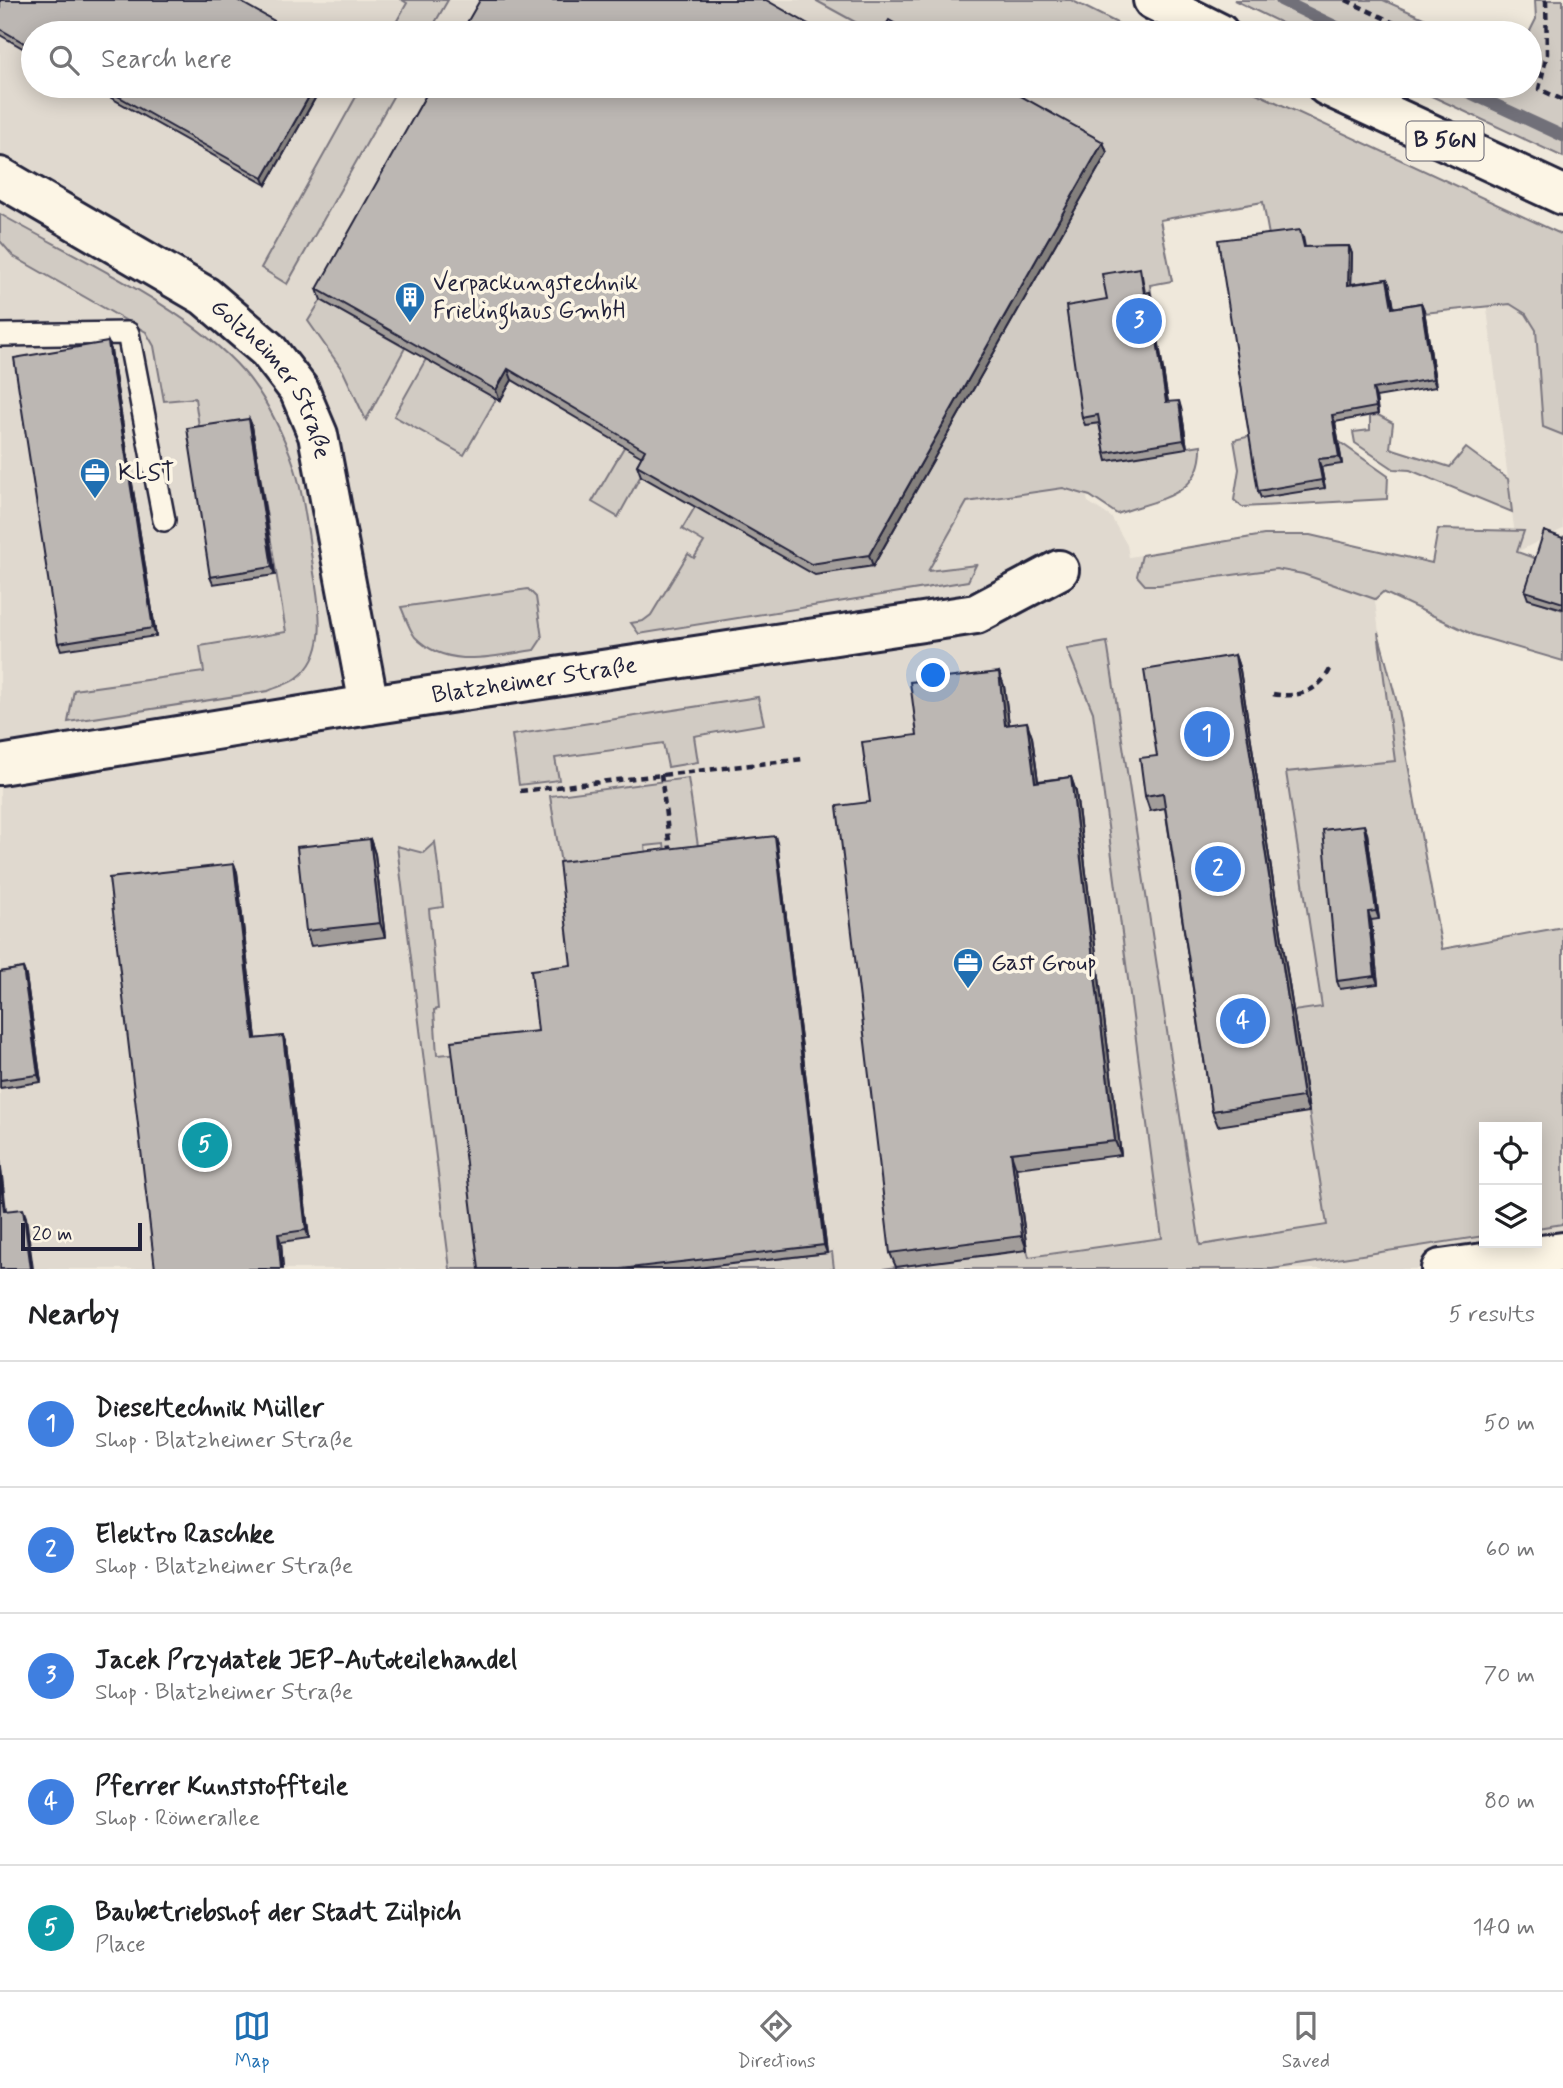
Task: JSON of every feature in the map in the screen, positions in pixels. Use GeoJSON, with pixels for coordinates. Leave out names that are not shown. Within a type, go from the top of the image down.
{"type":"FeatureCollection","features":[{"type":"Feature","properties":{"kind":"street"},"geometry":{"type":"LineString","coordinates":[[1153,0],[1195,21]]}},
{"type":"Feature","properties":{"kind":"street","name":"B 56N"},"geometry":{"type":"LineString","coordinates":[[1353,98],[1563,195]]}},
{"type":"Feature","properties":{"kind":"street","name":"Golzheimer Straße"},"geometry":{"type":"LineString","coordinates":[[0,177],[205,296],[250,332],[294,382],[307,402],[318,435],[369,705]]}},
{"type":"Feature","properties":{"kind":"street","name":"Blatzheimer Straße"},"geometry":{"type":"LineString","coordinates":[[0,765],[369,705],[976,614],[1059,570]]}},
{"type":"Feature","properties":{"kind":"street"},"geometry":{"type":"LineString","coordinates":[[1461,1268],[1563,1252]]}},
{"type":"Feature","properties":{"kind":"lane"},"geometry":{"type":"LineString","coordinates":[[0,335],[128,333],[164,520]]}},
{"type":"Feature","properties":{"kind":"path"},"geometry":{"type":"LineString","coordinates":[[1346,0],[1390,21]]}},
{"type":"Feature","properties":{"kind":"path"},"geometry":{"type":"LineString","coordinates":[[1542,76],[1547,54],[1546,0]]}},
{"type":"Feature","properties":{"kind":"path"},"geometry":{"type":"LineString","coordinates":[[1542,90],[1563,100]]}},
{"type":"Feature","properties":{"kind":"path"},"geometry":{"type":"LineString","coordinates":[[1273,694],[1286,696],[1311,691],[1326,677],[1332,665]]}},
{"type":"Feature","properties":{"kind":"path"},"geometry":{"type":"LineString","coordinates":[[520,791],[804,759]]}},
{"type":"Feature","properties":{"kind":"path"},"geometry":{"type":"LineString","coordinates":[[661,774],[670,849]]}},
{"type":"Feature","properties":{"kind":"shaded area"},"geometry":{"type":"Polygon","coordinates":[[[0,0],[1013,0],[1055,21],[21,21],[21,98],[1208,98],[1563,266],[1563,529],[1517,552],[1483,276],[1175,126],[1052,342],[1088,502],[1111,517],[1127,545],[1129,557],[1264,535],[1371,569],[1419,952],[1563,927],[1563,1269],[0,1269],[0,0]]]}},
{"type":"Feature","properties":{"kind":"shaded area"},"geometry":{"type":"Polygon","coordinates":[[[402,0],[448,0],[436,21],[397,21],[407,3],[402,0]]]}},
{"type":"Feature","properties":{"kind":"shaded area"},"geometry":{"type":"Polygon","coordinates":[[[815,0],[1071,0],[1113,21],[853,21],[815,0]]]}},
{"type":"Feature","properties":{"kind":"shaded area"},"geometry":{"type":"Polygon","coordinates":[[[1234,0],[1383,0],[1430,21],[1277,21],[1234,0]]]}},
{"type":"Feature","properties":{"kind":"shaded area"},"geometry":{"type":"Polygon","coordinates":[[[1535,0],[1563,0],[1563,157],[1436,98],[1542,98],[1542,21],[1535,21],[1535,0]]]}},
{"type":"Feature","properties":{"kind":"shaded area"},"geometry":{"type":"Polygon","coordinates":[[[355,98],[392,98],[287,284],[261,268],[355,98]]]}},
{"type":"Feature","properties":{"kind":"shaded area"},"geometry":{"type":"Polygon","coordinates":[[[980,98],[1267,98],[1563,235],[1563,435],[1543,427],[1536,330],[1526,314],[1510,304],[1395,316],[1351,292],[1306,254],[1301,233],[1280,236],[1270,241],[1263,202],[1160,220],[1172,281],[1150,285],[1152,300],[1109,307],[1086,425],[1101,423],[1107,460],[1201,445],[1200,462],[1194,476],[1186,486],[1175,493],[1117,514],[1090,496],[1063,488],[967,502],[928,571],[976,565],[968,581],[639,634],[631,623],[643,621],[651,615],[688,554],[694,558],[704,542],[682,529],[980,98]]]}},
{"type":"Feature","properties":{"kind":"shaded area"},"geometry":{"type":"Polygon","coordinates":[[[0,214],[129,285],[193,326],[221,348],[244,372],[264,401],[286,443],[295,469],[306,516],[319,605],[320,632],[314,657],[294,680],[268,691],[68,722],[74,690],[204,672],[200,646],[286,632],[252,427],[200,434],[195,398],[164,401],[154,346],[146,332],[13,256],[0,241],[0,214]]]}},
{"type":"Feature","properties":{"kind":"shaded area"},"geometry":{"type":"Polygon","coordinates":[[[321,300],[405,348],[366,420],[343,371],[308,321],[321,300]]]}},
{"type":"Feature","properties":{"kind":"shaded area"},"geometry":{"type":"Polygon","coordinates":[[[426,359],[496,399],[464,455],[394,416],[426,359]]]}},
{"type":"Feature","properties":{"kind":"shaded area"},"geometry":{"type":"Polygon","coordinates":[[[1378,415],[1393,423],[1390,448],[1450,467],[1466,448],[1508,479],[1512,512],[1410,470],[1394,469],[1355,443],[1353,432],[1370,430],[1370,416],[1378,415]]]}},
{"type":"Feature","properties":{"kind":"shaded area"},"geometry":{"type":"Polygon","coordinates":[[[637,425],[661,439],[618,517],[592,502],[637,425]]]}},
{"type":"Feature","properties":{"kind":"shaded area"},"geometry":{"type":"Polygon","coordinates":[[[1251,436],[1324,488],[1321,467],[1338,441],[1388,476],[1387,499],[1242,507],[1234,500],[1239,469],[1234,440],[1251,436]]]}},
{"type":"Feature","properties":{"kind":"shaded area"},"geometry":{"type":"Polygon","coordinates":[[[1438,529],[1524,531],[1517,552],[1549,563],[1528,598],[1563,610],[1563,661],[1474,635],[1383,592],[1375,599],[1303,574],[1276,569],[1159,585],[1145,585],[1137,576],[1142,555],[1264,535],[1310,535],[1432,563],[1438,529]]]}},
{"type":"Feature","properties":{"kind":"shaded area"},"geometry":{"type":"Polygon","coordinates":[[[528,589],[536,597],[542,638],[534,650],[503,655],[472,658],[441,654],[415,637],[401,607],[528,589]]]}},
{"type":"Feature","properties":{"kind":"shaded area"},"geometry":{"type":"Polygon","coordinates":[[[1378,632],[1396,699],[1442,949],[1563,927],[1563,1224],[1542,1227],[1542,1122],[1479,1122],[1479,1237],[1272,1269],[883,1269],[918,1264],[915,1240],[1027,1250],[1029,1257],[1162,1238],[1093,712],[1067,649],[1107,642],[1200,1245],[1327,1225],[1293,1011],[1322,1007],[1286,772],[1395,761],[1378,632]]]}},
{"type":"Feature","properties":{"kind":"shaded area"},"geometry":{"type":"Polygon","coordinates":[[[758,697],[764,724],[694,736],[698,762],[668,767],[663,743],[555,758],[559,780],[519,785],[512,735],[758,697]]]}},
{"type":"Feature","properties":{"kind":"shaded area"},"geometry":{"type":"Polygon","coordinates":[[[688,778],[699,853],[666,857],[664,844],[645,846],[647,860],[562,870],[550,796],[688,778]]]}},
{"type":"Feature","properties":{"kind":"shaded area"},"geometry":{"type":"Polygon","coordinates":[[[435,842],[443,907],[429,909],[438,1009],[434,1010],[437,1055],[462,1053],[481,1269],[450,1269],[397,846],[423,853],[435,842]]]}},
{"type":"Feature","properties":{"kind":"shaded area"},"geometry":{"type":"Polygon","coordinates":[[[832,1252],[834,1269],[688,1269],[827,1253],[832,1252]]]}},
{"type":"Feature","properties":{"kind":"building"},"geometry":{"type":"Polygon","coordinates":[[[0,0],[237,0],[275,21],[21,21],[21,41],[0,29],[0,0]]]}},
{"type":"Feature","properties":{"kind":"building"},"geometry":{"type":"Polygon","coordinates":[[[480,0],[766,0],[803,21],[468,21],[480,0]]]}},
{"type":"Feature","properties":{"kind":"building"},"geometry":{"type":"Polygon","coordinates":[[[121,98],[308,98],[263,178],[121,98]]]}},
{"type":"Feature","properties":{"kind":"building"},"geometry":{"type":"Polygon","coordinates":[[[424,98],[1024,98],[1103,142],[869,555],[811,564],[637,465],[645,450],[508,369],[496,390],[317,289],[424,98]]]}},
{"type":"Feature","properties":{"kind":"building"},"geometry":{"type":"Polygon","coordinates":[[[1300,230],[1304,247],[1349,246],[1348,285],[1387,279],[1392,308],[1421,303],[1433,379],[1373,389],[1376,407],[1332,415],[1339,457],[1318,459],[1322,480],[1258,491],[1218,240],[1300,230]]]}},
{"type":"Feature","properties":{"kind":"building"},"geometry":{"type":"Polygon","coordinates":[[[1140,268],[1144,293],[1150,292],[1166,402],[1179,401],[1184,440],[1105,453],[1098,415],[1082,418],[1066,306],[1107,299],[1102,274],[1140,268]]]}},
{"type":"Feature","properties":{"kind":"building"},"geometry":{"type":"Polygon","coordinates":[[[108,342],[153,628],[58,643],[14,358],[108,342]]]}},
{"type":"Feature","properties":{"kind":"building"},"geometry":{"type":"Polygon","coordinates":[[[249,419],[272,567],[210,577],[187,428],[249,419]]]}},
{"type":"Feature","properties":{"kind":"building"},"geometry":{"type":"Polygon","coordinates":[[[1544,531],[1563,538],[1563,603],[1525,591],[1544,531]]]}},
{"type":"Feature","properties":{"kind":"building"},"geometry":{"type":"Polygon","coordinates":[[[1235,655],[1303,1097],[1212,1111],[1163,793],[1145,796],[1140,758],[1157,756],[1144,670],[1235,655]]]}},
{"type":"Feature","properties":{"kind":"building"},"geometry":{"type":"Polygon","coordinates":[[[999,672],[1005,725],[1027,722],[1035,782],[1071,777],[1115,1141],[1011,1153],[1022,1236],[890,1253],[837,806],[870,802],[862,742],[917,735],[910,682],[999,672]]]}},
{"type":"Feature","properties":{"kind":"building"},"geometry":{"type":"Polygon","coordinates":[[[1364,825],[1376,911],[1368,912],[1375,976],[1337,981],[1323,830],[1364,825]]]}},
{"type":"Feature","properties":{"kind":"building"},"geometry":{"type":"Polygon","coordinates":[[[775,836],[824,1245],[621,1269],[479,1269],[451,1041],[538,1031],[531,970],[571,965],[559,862],[775,836]]]}},
{"type":"Feature","properties":{"kind":"building"},"geometry":{"type":"Polygon","coordinates":[[[370,839],[380,923],[306,931],[297,847],[370,839]]]}},
{"type":"Feature","properties":{"kind":"building"},"geometry":{"type":"Polygon","coordinates":[[[234,864],[254,1039],[283,1036],[306,1230],[278,1234],[281,1269],[155,1269],[109,878],[234,864]]]}},
{"type":"Feature","properties":{"kind":"building"},"geometry":{"type":"Polygon","coordinates":[[[23,968],[38,1075],[0,1080],[0,972],[23,968]]]}},
{"type":"Feature","properties":{"kind":"building"},"geometry":{"type":"Polygon","coordinates":[[[0,1175],[4,1211],[23,1209],[31,1269],[0,1269],[0,1175]]]}},
{"type":"Feature","properties":{"kind":"waterway"},"geometry":{"type":"LineString","coordinates":[[1281,0],[1324,21]]}},
{"type":"Feature","properties":{"kind":"waterway"},"geometry":{"type":"LineString","coordinates":[[1481,98],[1563,136]]}},
{"type":"Feature","properties":{"kind":"place","name":"Jacek Przydatek JEP-Autoteilehandel"},"geometry":{"type":"Point","coordinates":[1139,321]}},
{"type":"Feature","properties":{"kind":"place","name":"Verpackungstechnik Frielinghaus GmbH"},"geometry":{"type":"Point","coordinates":[410,324]}},
{"type":"Feature","properties":{"kind":"place","name":"KLST"},"geometry":{"type":"Point","coordinates":[95,500]}},
{"type":"Feature","properties":{"kind":"place","name":"Dieseltechnik Müller"},"geometry":{"type":"Point","coordinates":[1207,734]}},
{"type":"Feature","properties":{"kind":"place","name":"Elektro Raschke"},"geometry":{"type":"Point","coordinates":[1218,869]}},
{"type":"Feature","properties":{"kind":"place","name":"Gast Group"},"geometry":{"type":"Point","coordinates":[968,990]}},
{"type":"Feature","properties":{"kind":"place","name":"Pferrer Kunststoffteile"},"geometry":{"type":"Point","coordinates":[1243,1021]}},
{"type":"Feature","properties":{"kind":"place","name":"Baubetriebshof der Stadt Zülpich"},"geometry":{"type":"Point","coordinates":[205,1145]}}]}
